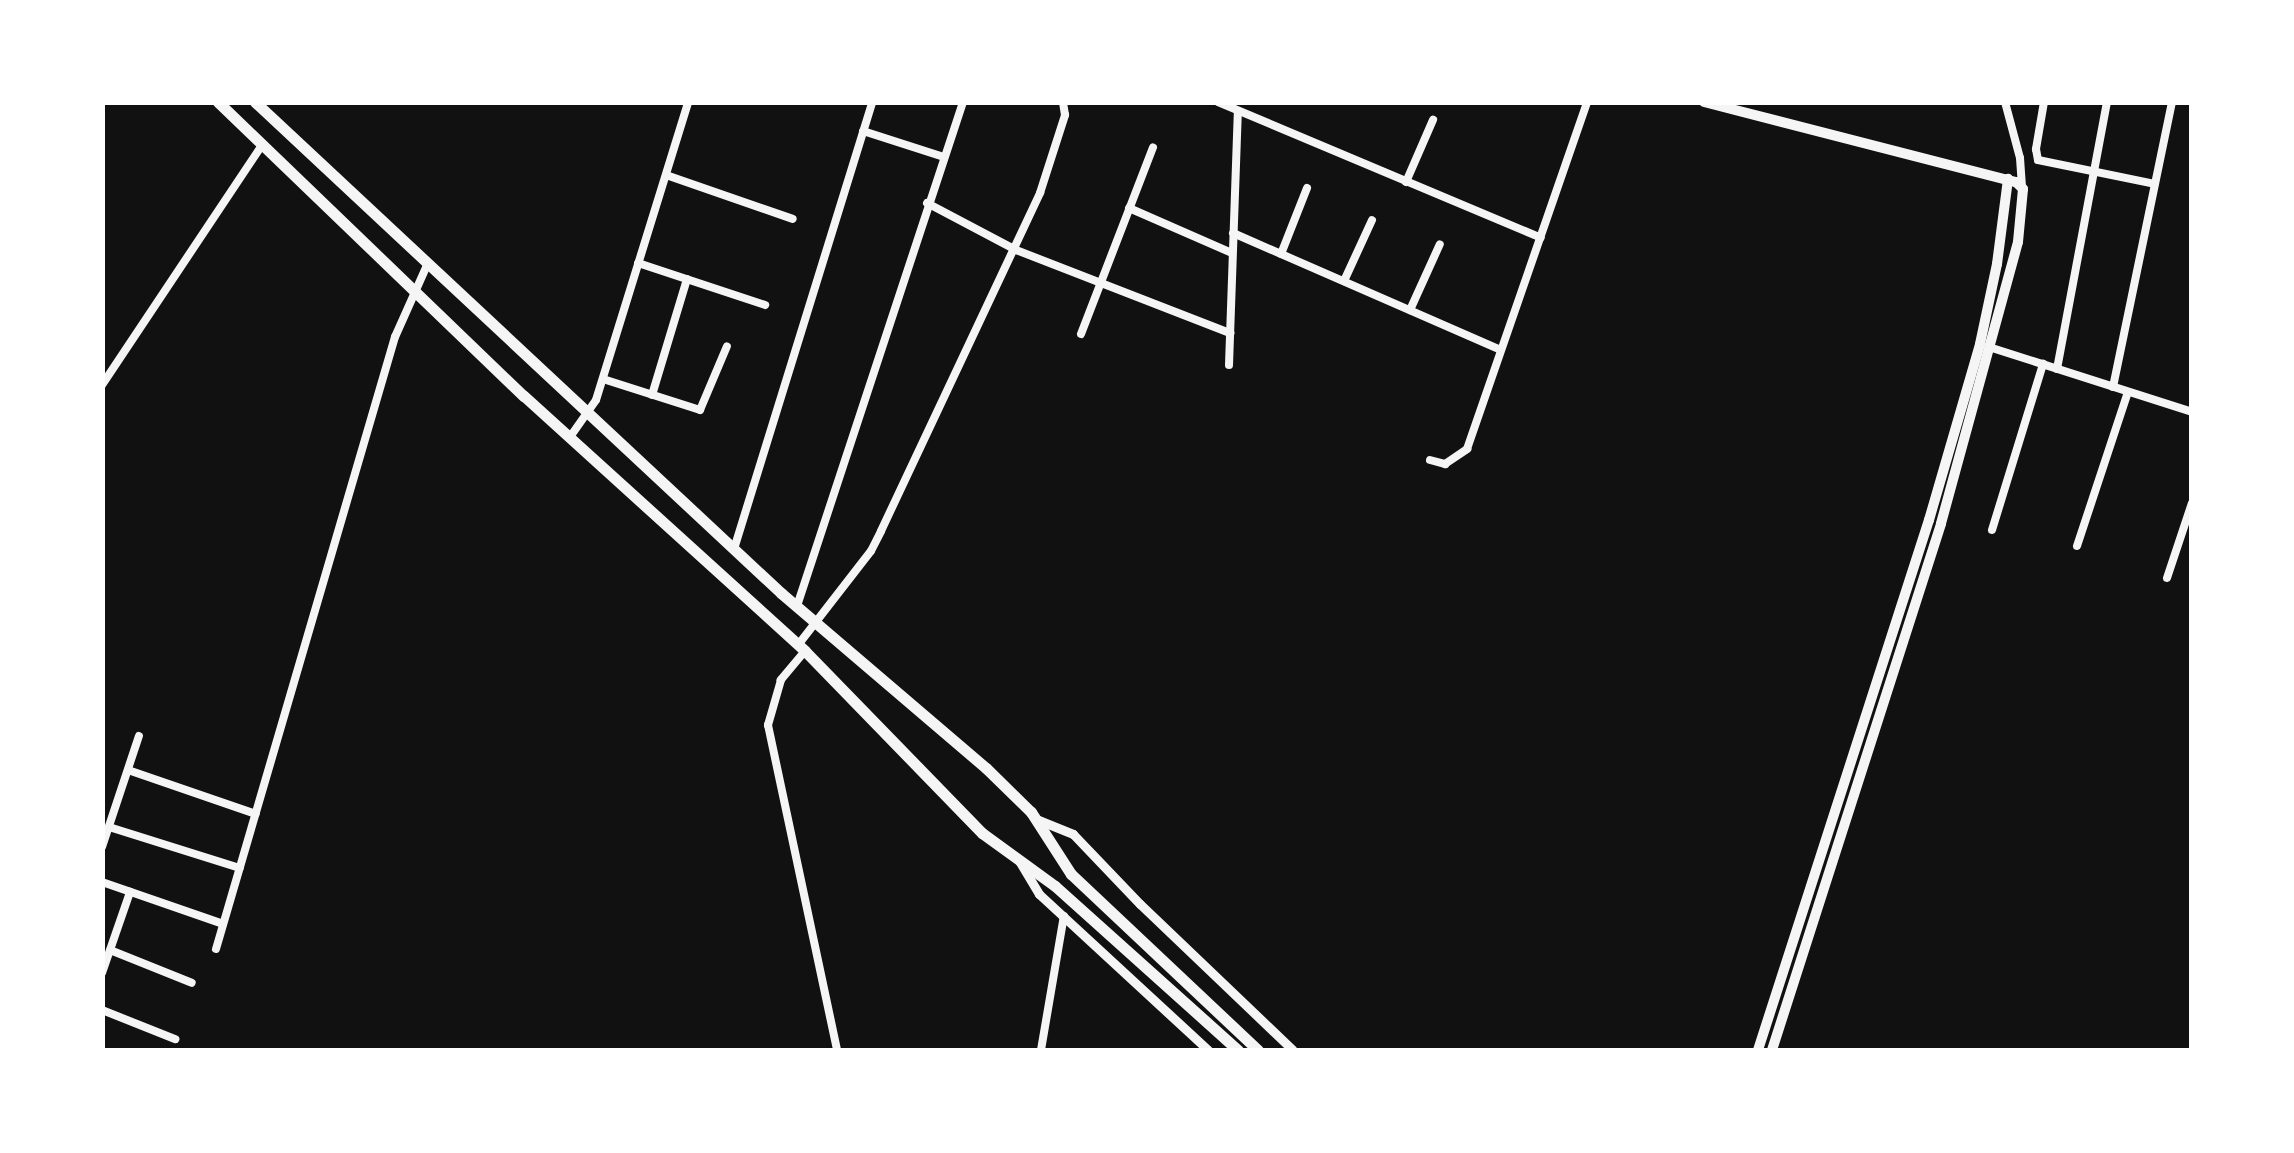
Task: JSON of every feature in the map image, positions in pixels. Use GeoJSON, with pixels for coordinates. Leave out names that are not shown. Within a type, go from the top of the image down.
{"type":"FeatureCollection","features":[{"type":"Feature","properties":{"kind":"highway"},"geometry":{"type":"LineString","coordinates":[[218,102],[570,437],[801,648],[982,832],[1056,886],[1238,1050]]}},
{"type":"Feature","properties":{"kind":"highway"},"geometry":{"type":"LineString","coordinates":[[256,102],[816,624],[986,768],[1036,819],[1071,874],[1258,1050]]}},
{"type":"Feature","properties":{"kind":"main road"},"geometry":{"type":"LineString","coordinates":[[1704,102],[2022,185],[2018,242],[1992,348],[1941,524],[1772,1050]]}},
{"type":"Feature","properties":{"kind":"main road"},"geometry":{"type":"LineString","coordinates":[[1758,1050],[1929,520],[1975,362],[1997,264],[2008,179]]}},
{"type":"Feature","properties":{"kind":"street"},"geometry":{"type":"LineString","coordinates":[[570,437],[590,414],[688,102]]}},
{"type":"Feature","properties":{"kind":"street"},"geometry":{"type":"LineString","coordinates":[[734,549],[872,102]]}},
{"type":"Feature","properties":{"kind":"street"},"geometry":{"type":"LineString","coordinates":[[797,606],[963,102]]}},
{"type":"Feature","properties":{"kind":"street"},"geometry":{"type":"LineString","coordinates":[[837,1050],[768,726],[781,680],[816,624],[871,551],[1016,250],[1051,163],[1065,116],[1063,102]]}},
{"type":"Feature","properties":{"kind":"street"},"geometry":{"type":"LineString","coordinates":[[1218,102],[1540,238]]}},
{"type":"Feature","properties":{"kind":"street"},"geometry":{"type":"LineString","coordinates":[[1430,460],[1444,464],[1466,450],[1587,102]]}},
{"type":"Feature","properties":{"kind":"street"},"geometry":{"type":"LineString","coordinates":[[2005,102],[2020,158],[2022,185]]}},
{"type":"Feature","properties":{"kind":"street"},"geometry":{"type":"LineString","coordinates":[[2044,102],[2036,150],[2038,160],[2155,184]]}},
{"type":"Feature","properties":{"kind":"street"},"geometry":{"type":"LineString","coordinates":[[2056,369],[2107,102]]}},
{"type":"Feature","properties":{"kind":"street"},"geometry":{"type":"LineString","coordinates":[[2113,387],[2172,102]]}},
{"type":"Feature","properties":{"kind":"street"},"geometry":{"type":"LineString","coordinates":[[1228,365],[1238,111]]}},
{"type":"Feature","properties":{"kind":"street"},"geometry":{"type":"LineString","coordinates":[[1406,182],[1433,120]]}},
{"type":"Feature","properties":{"kind":"street"},"geometry":{"type":"LineString","coordinates":[[863,131],[944,156]]}},
{"type":"Feature","properties":{"kind":"street"},"geometry":{"type":"LineString","coordinates":[[102,385],[263,144]]}},
{"type":"Feature","properties":{"kind":"street"},"geometry":{"type":"LineString","coordinates":[[1081,334],[1154,147]]}},
{"type":"Feature","properties":{"kind":"street"},"geometry":{"type":"LineString","coordinates":[[666,175],[794,219]]}},
{"type":"Feature","properties":{"kind":"street"},"geometry":{"type":"LineString","coordinates":[[1281,254],[1307,188]]}},
{"type":"Feature","properties":{"kind":"street"},"geometry":{"type":"LineString","coordinates":[[927,202],[1016,250],[1230,334]]}},
{"type":"Feature","properties":{"kind":"street"},"geometry":{"type":"LineString","coordinates":[[1130,208],[1232,253]]}},
{"type":"Feature","properties":{"kind":"street"},"geometry":{"type":"LineString","coordinates":[[1344,282],[1372,220]]}},
{"type":"Feature","properties":{"kind":"street"},"geometry":{"type":"LineString","coordinates":[[1233,233],[1502,350]]}},
{"type":"Feature","properties":{"kind":"street"},"geometry":{"type":"LineString","coordinates":[[1410,310],[1440,244]]}},
{"type":"Feature","properties":{"kind":"street"},"geometry":{"type":"LineString","coordinates":[[638,263],[765,305]]}},
{"type":"Feature","properties":{"kind":"street"},"geometry":{"type":"LineString","coordinates":[[216,950],[395,337],[428,264]]}},
{"type":"Feature","properties":{"kind":"street"},"geometry":{"type":"LineString","coordinates":[[652,395],[687,279]]}},
{"type":"Feature","properties":{"kind":"street"},"geometry":{"type":"LineString","coordinates":[[602,379],[700,410],[727,346]]}},
{"type":"Feature","properties":{"kind":"street"},"geometry":{"type":"LineString","coordinates":[[1992,348],[2192,412]]}},
{"type":"Feature","properties":{"kind":"street"},"geometry":{"type":"LineString","coordinates":[[1992,530],[2043,364]]}},
{"type":"Feature","properties":{"kind":"street"},"geometry":{"type":"LineString","coordinates":[[2078,546],[2128,392]]}},
{"type":"Feature","properties":{"kind":"street"},"geometry":{"type":"LineString","coordinates":[[2167,578],[2192,504]]}},
{"type":"Feature","properties":{"kind":"street"},"geometry":{"type":"LineString","coordinates":[[102,847],[140,736]]}},
{"type":"Feature","properties":{"kind":"street"},"geometry":{"type":"LineString","coordinates":[[128,770],[256,814]]}},
{"type":"Feature","properties":{"kind":"street"},"geometry":{"type":"LineString","coordinates":[[1036,819],[1073,834],[1140,904],[1293,1050]]}},
{"type":"Feature","properties":{"kind":"street"},"geometry":{"type":"LineString","coordinates":[[109,827],[240,868]]}},
{"type":"Feature","properties":{"kind":"street"},"geometry":{"type":"LineString","coordinates":[[1016,855],[1028,882],[1208,1050]]}},
{"type":"Feature","properties":{"kind":"street"},"geometry":{"type":"LineString","coordinates":[[102,882],[224,924]]}},
{"type":"Feature","properties":{"kind":"street"},"geometry":{"type":"LineString","coordinates":[[102,973],[130,892]]}},
{"type":"Feature","properties":{"kind":"street"},"geometry":{"type":"LineString","coordinates":[[1041,1050],[1064,916]]}},
{"type":"Feature","properties":{"kind":"street"},"geometry":{"type":"LineString","coordinates":[[110,950],[192,983]]}},
{"type":"Feature","properties":{"kind":"street"},"geometry":{"type":"LineString","coordinates":[[102,1010],[175,1039]]}}]}
